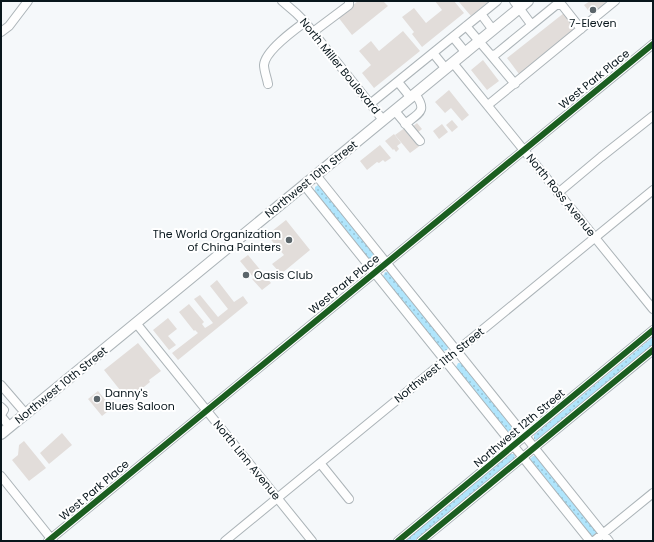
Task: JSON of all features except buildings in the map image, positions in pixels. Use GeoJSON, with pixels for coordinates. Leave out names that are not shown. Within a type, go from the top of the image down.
{"type":"FeatureCollection","features":[{"type":"Feature","properties":{"kind":"main road","name":"Northwest 10th Street"},"geometry":{"type":"LineString","coordinates":[[1,434],[479,42],[517,5],[528,1]]}},
{"type":"Feature","properties":{"kind":"street"},"geometry":{"type":"LineString","coordinates":[[1,32],[9,26],[28,1]]}},
{"type":"Feature","properties":{"kind":"street","name":"North Miller Boulevard"},"geometry":{"type":"LineString","coordinates":[[282,1],[305,22],[383,120]]}},
{"type":"Feature","properties":{"kind":"street"},"geometry":{"type":"LineString","coordinates":[[313,32],[349,5],[350,1]]}},
{"type":"Feature","properties":{"kind":"street"},"geometry":{"type":"LineString","coordinates":[[370,104],[497,1]]}},
{"type":"Feature","properties":{"kind":"street"},"geometry":{"type":"LineString","coordinates":[[488,105],[615,1]]}},
{"type":"Feature","properties":{"kind":"street"},"geometry":{"type":"LineString","coordinates":[[517,5],[530,20],[531,24],[529,27]]}},
{"type":"Feature","properties":{"kind":"street"},"geometry":{"type":"LineString","coordinates":[[490,54],[496,54],[556,6],[562,5],[581,29]]}},
{"type":"Feature","properties":{"kind":"street"},"geometry":{"type":"LineString","coordinates":[[481,14],[493,30]]}},
{"type":"Feature","properties":{"kind":"street"},"geometry":{"type":"LineString","coordinates":[[268,84],[264,64],[269,54],[305,22]]}},
{"type":"Feature","properties":{"kind":"street"},"geometry":{"type":"LineString","coordinates":[[466,26],[515,84]]}},
{"type":"Feature","properties":{"kind":"street"},"geometry":{"type":"LineString","coordinates":[[453,37],[466,52]]}},
{"type":"Feature","properties":{"kind":"street","name":"West Park Place"},"geometry":{"type":"LineString","coordinates":[[51,540],[206,410],[653,44]]}},
{"type":"Feature","properties":{"kind":"street","name":"North Ross Avenue"},"geometry":{"type":"LineString","coordinates":[[433,53],[449,66],[488,105],[653,309]]}},
{"type":"Feature","properties":{"kind":"street"},"geometry":{"type":"LineString","coordinates":[[398,82],[422,102],[419,113],[405,124]]}},
{"type":"Feature","properties":{"kind":"street"},"geometry":{"type":"LineString","coordinates":[[394,111],[420,141]]}},
{"type":"Feature","properties":{"kind":"street"},"geometry":{"type":"LineString","coordinates":[[558,193],[653,116]]}},
{"type":"Feature","properties":{"kind":"street"},"geometry":{"type":"LineString","coordinates":[[316,175],[609,541]]}},
{"type":"Feature","properties":{"kind":"street"},"geometry":{"type":"LineString","coordinates":[[304,185],[590,541]]}},
{"type":"Feature","properties":{"kind":"street","name":"Northwest 11th Street"},"geometry":{"type":"LineString","coordinates":[[225,541],[653,190]]}},
{"type":"Feature","properties":{"kind":"street","name":"North Linn Avenue"},"geometry":{"type":"LineString","coordinates":[[136,323],[312,541]]}},
{"type":"Feature","properties":{"kind":"street","name":"Northwest 12th Street"},"geometry":{"type":"LineString","coordinates":[[398,541],[653,330]]}},
{"type":"Feature","properties":{"kind":"street"},"geometry":{"type":"LineString","coordinates":[[420,541],[653,350]]}},
{"type":"Feature","properties":{"kind":"street"},"geometry":{"type":"LineString","coordinates":[[1,385],[26,414]]}},
{"type":"Feature","properties":{"kind":"street"},"geometry":{"type":"LineString","coordinates":[[1,407],[4,410],[1,416],[10,427]]}},
{"type":"Feature","properties":{"kind":"street"},"geometry":{"type":"LineString","coordinates":[[320,463],[349,499]]}},
{"type":"Feature","properties":{"kind":"street"},"geometry":{"type":"LineString","coordinates":[[1,476],[51,540]]}},
{"type":"Feature","properties":{"kind":"street"},"geometry":{"type":"LineString","coordinates":[[594,541],[653,493]]}},
{"type":"Feature","properties":{"kind":"shaded area"},"geometry":{"type":"Polygon","coordinates":[[[318,185],[378,259],[377,262],[371,262],[315,192],[315,187],[318,185]]]}},
{"type":"Feature","properties":{"kind":"shaded area"},"geometry":{"type":"Polygon","coordinates":[[[385,272],[389,272],[449,346],[447,350],[441,350],[384,278],[383,276],[385,272]]]}},
{"type":"Feature","properties":{"kind":"shaded area"},"geometry":{"type":"Polygon","coordinates":[[[653,337],[653,345],[538,439],[534,439],[534,435],[653,337]]]}},
{"type":"Feature","properties":{"kind":"shaded area"},"geometry":{"type":"Polygon","coordinates":[[[458,363],[462,363],[518,433],[517,437],[511,437],[457,369],[456,367],[458,363]]]}},
{"type":"Feature","properties":{"kind":"shaded area"},"geometry":{"type":"Polygon","coordinates":[[[510,454],[514,454],[514,459],[414,541],[405,541],[510,454]]]}},
{"type":"Feature","properties":{"kind":"shaded area"},"geometry":{"type":"Polygon","coordinates":[[[533,456],[536,456],[596,530],[597,533],[594,536],[591,536],[531,462],[530,459],[533,456]]]}},
{"type":"Feature","properties":{"kind":"cycle path"},"geometry":{"type":"LineString","coordinates":[[48,541],[653,44]]}},
{"type":"Feature","properties":{"kind":"cycle path"},"geometry":{"type":"LineString","coordinates":[[398,541],[653,330]]}},
{"type":"Feature","properties":{"kind":"cycle path"},"geometry":{"type":"LineString","coordinates":[[421,541],[653,350]]}},
{"type":"Feature","properties":{"kind":"place","name":"7-Eleven"},"geometry":{"type":"Point","coordinates":[593,10]}},
{"type":"Feature","properties":{"kind":"place","name":"The World Organization of China Painters"},"geometry":{"type":"Point","coordinates":[289,240]}},
{"type":"Feature","properties":{"kind":"place","name":"Oasis Club"},"geometry":{"type":"Point","coordinates":[246,275]}},
{"type":"Feature","properties":{"kind":"place","name":"Danny's Blues Saloon"},"geometry":{"type":"Point","coordinates":[97,399]}}]}
